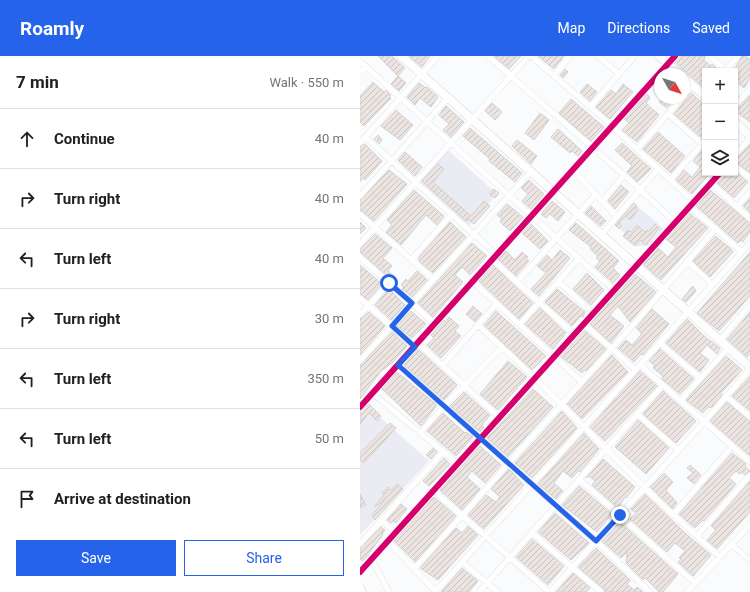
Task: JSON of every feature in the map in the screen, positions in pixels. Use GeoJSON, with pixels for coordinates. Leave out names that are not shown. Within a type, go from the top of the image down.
{"type":"FeatureCollection","features":[{"type":"Feature","properties":{"kind":"street"},"geometry":{"type":"LineString","coordinates":[[401,56],[580,214],[750,368],[704,422],[550,592],[433,490]]}},
{"type":"Feature","properties":{"kind":"street"},"geometry":{"type":"LineString","coordinates":[[360,143],[438,56]]}},
{"type":"Feature","properties":{"kind":"street"},"geometry":{"type":"LineString","coordinates":[[488,56],[641,190],[676,223]]}},
{"type":"Feature","properties":{"kind":"street"},"geometry":{"type":"LineString","coordinates":[[360,244],[416,181],[474,120],[530,56],[612,126],[694,202]]}},
{"type":"Feature","properties":{"kind":"street"},"geometry":{"type":"LineString","coordinates":[[554,76],[570,56]]}},
{"type":"Feature","properties":{"kind":"street"},"geometry":{"type":"LineString","coordinates":[[598,56],[619,74]]}},
{"type":"Feature","properties":{"kind":"street"},"geometry":{"type":"LineString","coordinates":[[590,107],[635,56]]}},
{"type":"Feature","properties":{"kind":"street"},"geometry":{"type":"LineString","coordinates":[[659,56],[673,68]]}},
{"type":"Feature","properties":{"kind":"street"},"geometry":{"type":"LineString","coordinates":[[360,407],[532,215],[555,192],[675,56]]}},
{"type":"Feature","properties":{"kind":"street"},"geometry":{"type":"LineString","coordinates":[[709,56],[723,68]]}},
{"type":"Feature","properties":{"kind":"street"},"geometry":{"type":"LineString","coordinates":[[728,68],[738,56]]}},
{"type":"Feature","properties":{"kind":"street"},"geometry":{"type":"LineString","coordinates":[[360,61],[614,290]]}},
{"type":"Feature","properties":{"kind":"street"},"geometry":{"type":"LineString","coordinates":[[360,72],[366,66]]}},
{"type":"Feature","properties":{"kind":"street"},"geometry":{"type":"LineString","coordinates":[[690,83],[702,93]]}},
{"type":"Feature","properties":{"kind":"street"},"geometry":{"type":"LineString","coordinates":[[690,88],[693,85]]}},
{"type":"Feature","properties":{"kind":"street"},"geometry":{"type":"LineString","coordinates":[[737,104],[750,89]]}},
{"type":"Feature","properties":{"kind":"street"},"geometry":{"type":"LineString","coordinates":[[360,196],[449,97]]}},
{"type":"Feature","properties":{"kind":"street"},"geometry":{"type":"LineString","coordinates":[[637,149],[677,104]]}},
{"type":"Feature","properties":{"kind":"street"},"geometry":{"type":"LineString","coordinates":[[668,114],[702,141]]}},
{"type":"Feature","properties":{"kind":"street"},"geometry":{"type":"LineString","coordinates":[[738,125],[750,137],[738,152]]}},
{"type":"Feature","properties":{"kind":"street"},"geometry":{"type":"LineString","coordinates":[[365,137],[497,255]]}},
{"type":"Feature","properties":{"kind":"street"},"geometry":{"type":"LineString","coordinates":[[670,180],[702,143]]}},
{"type":"Feature","properties":{"kind":"street"},"geometry":{"type":"LineString","coordinates":[[738,168],[750,178]]}},
{"type":"Feature","properties":{"kind":"street"},"geometry":{"type":"LineString","coordinates":[[602,234],[658,169]]}},
{"type":"Feature","properties":{"kind":"street"},"geometry":{"type":"LineString","coordinates":[[573,170],[617,217]]}},
{"type":"Feature","properties":{"kind":"street"},"geometry":{"type":"LineString","coordinates":[[360,361],[531,171]]}},
{"type":"Feature","properties":{"kind":"street"},"geometry":{"type":"LineString","coordinates":[[603,201],[624,175]]}},
{"type":"Feature","properties":{"kind":"street"},"geometry":{"type":"LineString","coordinates":[[360,572],[534,377],[555,356],[717,176]]}},
{"type":"Feature","properties":{"kind":"street"},"geometry":{"type":"LineString","coordinates":[[711,183],[750,218]]}},
{"type":"Feature","properties":{"kind":"street"},"geometry":{"type":"LineString","coordinates":[[737,206],[750,192]]}},
{"type":"Feature","properties":{"kind":"street"},"geometry":{"type":"LineString","coordinates":[[517,282],[580,214],[596,194]]}},
{"type":"Feature","properties":{"kind":"street"},"geometry":{"type":"LineString","coordinates":[[690,207],[742,252]]}},
{"type":"Feature","properties":{"kind":"street"},"geometry":{"type":"LineString","coordinates":[[360,214],[433,279]]}},
{"type":"Feature","properties":{"kind":"street"},"geometry":{"type":"LineString","coordinates":[[411,260],[452,214]]}},
{"type":"Feature","properties":{"kind":"street"},"geometry":{"type":"LineString","coordinates":[[414,569],[664,290],[716,228]]}},
{"type":"Feature","properties":{"kind":"street"},"geometry":{"type":"LineString","coordinates":[[388,541],[436,592],[749,245]]}},
{"type":"Feature","properties":{"kind":"street"},"geometry":{"type":"LineString","coordinates":[[360,257],[435,324]]}},
{"type":"Feature","properties":{"kind":"street"},"geometry":{"type":"LineString","coordinates":[[520,324],[579,258]]}},
{"type":"Feature","properties":{"kind":"street"},"geometry":{"type":"LineString","coordinates":[[492,260],[574,334]]}},
{"type":"Feature","properties":{"kind":"street"},"geometry":{"type":"LineString","coordinates":[[687,261],[713,285]]}},
{"type":"Feature","properties":{"kind":"street"},"geometry":{"type":"LineString","coordinates":[[558,281],[593,313]]}},
{"type":"Feature","properties":{"kind":"street"},"geometry":{"type":"LineString","coordinates":[[473,282],[582,382]]}},
{"type":"Feature","properties":{"kind":"street"},"geometry":{"type":"LineString","coordinates":[[360,315],[389,283]]}},
{"type":"Feature","properties":{"kind":"street"},"geometry":{"type":"LineString","coordinates":[[360,298],[392,326],[443,365],[499,417]]}},
{"type":"Feature","properties":{"kind":"street"},"geometry":{"type":"LineString","coordinates":[[443,365],[497,303]]}},
{"type":"Feature","properties":{"kind":"street"},"geometry":{"type":"LineString","coordinates":[[720,340],[750,305]]}},
{"type":"Feature","properties":{"kind":"street"},"geometry":{"type":"LineString","coordinates":[[584,324],[611,349],[663,385],[750,462]]}},
{"type":"Feature","properties":{"kind":"street"},"geometry":{"type":"LineString","coordinates":[[478,325],[534,377],[583,428],[673,515],[720,558]]}},
{"type":"Feature","properties":{"kind":"street"},"geometry":{"type":"LineString","coordinates":[[660,343],[700,378]]}},
{"type":"Feature","properties":{"kind":"street"},"geometry":{"type":"LineString","coordinates":[[420,433],[444,406],[502,347]]}},
{"type":"Feature","properties":{"kind":"street"},"geometry":{"type":"LineString","coordinates":[[680,401],[728,348]]}},
{"type":"Feature","properties":{"kind":"street"},"geometry":{"type":"LineString","coordinates":[[398,365],[596,541],[650,592]]}},
{"type":"Feature","properties":{"kind":"street"},"geometry":{"type":"LineString","coordinates":[[479,592],[663,385]]}},
{"type":"Feature","properties":{"kind":"street"},"geometry":{"type":"LineString","coordinates":[[372,393],[457,463]]}},
{"type":"Feature","properties":{"kind":"street"},"geometry":{"type":"LineString","coordinates":[[726,396],[750,417]]}},
{"type":"Feature","properties":{"kind":"street"},"geometry":{"type":"LineString","coordinates":[[637,414],[678,450]]}},
{"type":"Feature","properties":{"kind":"street"},"geometry":{"type":"LineString","coordinates":[[673,515],[732,446]]}},
{"type":"Feature","properties":{"kind":"street"},"geometry":{"type":"LineString","coordinates":[[360,544],[443,452]]}},
{"type":"Feature","properties":{"kind":"street"},"geometry":{"type":"LineString","coordinates":[[697,536],[750,474]]}},
{"type":"Feature","properties":{"kind":"street"},"geometry":{"type":"LineString","coordinates":[[579,479],[695,583]]}},
{"type":"Feature","properties":{"kind":"street"},"geometry":{"type":"LineString","coordinates":[[382,520],[396,533]]}},
{"type":"Feature","properties":{"kind":"street"},"geometry":{"type":"LineString","coordinates":[[687,592],[750,525]]}},
{"type":"Feature","properties":{"kind":"street"},"geometry":{"type":"LineString","coordinates":[[532,533],[573,567],[597,591]]}},
{"type":"Feature","properties":{"kind":"street"},"geometry":{"type":"LineString","coordinates":[[732,545],[750,560]]}},
{"type":"Feature","properties":{"kind":"street"},"geometry":{"type":"LineString","coordinates":[[372,560],[389,592]]}},
{"type":"Feature","properties":{"kind":"street"},"geometry":{"type":"LineString","coordinates":[[462,562],[498,592]]}},
{"type":"Feature","properties":{"kind":"street"},"geometry":{"type":"LineString","coordinates":[[360,588],[362,592]]}},
{"type":"Feature","properties":{"kind":"shaded area"},"geometry":{"type":"Polygon","coordinates":[[[448,150],[497,194],[469,226],[419,181],[448,150]]]}},
{"type":"Feature","properties":{"kind":"shaded area"},"geometry":{"type":"Polygon","coordinates":[[[634,203],[664,229],[649,246],[635,246],[625,238],[627,235],[615,225],[634,203]]]}},
{"type":"Feature","properties":{"kind":"shaded area"},"geometry":{"type":"Polygon","coordinates":[[[366,405],[429,461],[360,535],[360,412],[366,405]]]}},
{"type":"Feature","properties":{"kind":"building"},"geometry":{"type":"Polygon","coordinates":[[[378,56],[392,56],[405,68],[398,76],[378,56]]]}},
{"type":"Feature","properties":{"kind":"building"},"geometry":{"type":"Polygon","coordinates":[[[409,56],[430,56],[422,67],[409,56]]]}},
{"type":"Feature","properties":{"kind":"building"},"geometry":{"type":"Polygon","coordinates":[[[494,56],[521,56],[509,69],[494,56]]]}},
{"type":"Feature","properties":{"kind":"building"},"geometry":{"type":"Polygon","coordinates":[[[538,56],[553,56],[555,58],[556,56],[564,56],[554,69],[538,56]]]}},
{"type":"Feature","properties":{"kind":"building"},"geometry":{"type":"Polygon","coordinates":[[[679,56],[705,56],[704,60],[716,68],[702,68],[702,86],[690,76],[690,68],[682,68],[675,62],[679,56]]]}},
{"type":"Feature","properties":{"kind":"building"},"geometry":{"type":"Polygon","coordinates":[[[742,56],[746,56],[750,60],[750,79],[744,88],[738,83],[738,68],[735,68],[742,56]]]}},
{"type":"Feature","properties":{"kind":"building"},"geometry":{"type":"Polygon","coordinates":[[[565,69],[568,72],[563,78],[560,75],[565,69]]]}},
{"type":"Feature","properties":{"kind":"building"},"geometry":{"type":"Polygon","coordinates":[[[398,76],[406,83],[399,91],[391,84],[398,76]]]}},
{"type":"Feature","properties":{"kind":"building"},"geometry":{"type":"Polygon","coordinates":[[[373,82],[384,92],[386,90],[391,95],[389,96],[391,98],[364,126],[360,122],[360,96],[373,82]]]}},
{"type":"Feature","properties":{"kind":"building"},"geometry":{"type":"Polygon","coordinates":[[[419,83],[426,88],[427,87],[438,97],[431,107],[420,98],[415,105],[407,97],[419,83]]]}},
{"type":"Feature","properties":{"kind":"building"},"geometry":{"type":"Polygon","coordinates":[[[587,84],[597,92],[590,101],[580,92],[587,84]]]}},
{"type":"Feature","properties":{"kind":"building"},"geometry":{"type":"Polygon","coordinates":[[[623,84],[633,92],[610,119],[596,107],[611,90],[616,94],[623,84]]]}},
{"type":"Feature","properties":{"kind":"building"},"geometry":{"type":"Polygon","coordinates":[[[691,93],[702,102],[702,138],[674,114],[682,104],[690,104],[691,93]]]}},
{"type":"Feature","properties":{"kind":"building"},"geometry":{"type":"Polygon","coordinates":[[[647,94],[650,98],[646,103],[659,115],[637,142],[622,130],[629,123],[624,119],[647,94]]]}},
{"type":"Feature","properties":{"kind":"building"},"geometry":{"type":"Polygon","coordinates":[[[750,95],[750,122],[738,113],[738,108],[750,95]]]}},
{"type":"Feature","properties":{"kind":"building"},"geometry":{"type":"Polygon","coordinates":[[[571,99],[604,127],[591,141],[559,113],[571,99]]]}},
{"type":"Feature","properties":{"kind":"building"},"geometry":{"type":"Polygon","coordinates":[[[492,103],[502,112],[495,120],[485,111],[492,103]]]}},
{"type":"Feature","properties":{"kind":"building"},"geometry":{"type":"Polygon","coordinates":[[[662,104],[671,104],[667,108],[662,104]]]}},
{"type":"Feature","properties":{"kind":"building"},"geometry":{"type":"Polygon","coordinates":[[[446,106],[464,122],[451,137],[443,130],[449,124],[439,115],[446,106]]]}},
{"type":"Feature","properties":{"kind":"building"},"geometry":{"type":"Polygon","coordinates":[[[396,110],[413,125],[400,140],[381,126],[396,110]]]}},
{"type":"Feature","properties":{"kind":"building"},"geometry":{"type":"Polygon","coordinates":[[[540,113],[549,120],[534,140],[525,133],[540,113]]]}},
{"type":"Feature","properties":{"kind":"building"},"geometry":{"type":"Polygon","coordinates":[[[470,128],[522,173],[515,182],[489,161],[490,159],[463,136],[470,128]]]}},
{"type":"Feature","properties":{"kind":"building"},"geometry":{"type":"Polygon","coordinates":[[[558,129],[582,151],[578,156],[572,151],[570,153],[551,137],[558,129]]]}},
{"type":"Feature","properties":{"kind":"building"},"geometry":{"type":"Polygon","coordinates":[[[658,132],[685,156],[671,173],[643,149],[658,132]]]}},
{"type":"Feature","properties":{"kind":"building"},"geometry":{"type":"Polygon","coordinates":[[[378,135],[382,140],[379,144],[374,139],[378,135]]]}},
{"type":"Feature","properties":{"kind":"building"},"geometry":{"type":"Polygon","coordinates":[[[517,140],[537,156],[531,164],[512,146],[517,140]]]}},
{"type":"Feature","properties":{"kind":"building"},"geometry":{"type":"Polygon","coordinates":[[[622,143],[651,169],[637,182],[627,172],[632,166],[615,150],[622,143]]]}},
{"type":"Feature","properties":{"kind":"building"},"geometry":{"type":"Polygon","coordinates":[[[365,144],[382,161],[365,180],[363,178],[360,182],[360,147],[365,144]]]}},
{"type":"Feature","properties":{"kind":"building"},"geometry":{"type":"Polygon","coordinates":[[[750,144],[750,173],[738,164],[738,157],[750,144]]]}},
{"type":"Feature","properties":{"kind":"building"},"geometry":{"type":"Polygon","coordinates":[[[702,150],[702,176],[707,176],[692,194],[676,180],[684,170],[692,177],[700,167],[693,161],[702,150]]]}},
{"type":"Feature","properties":{"kind":"building"},"geometry":{"type":"Polygon","coordinates":[[[405,152],[422,167],[415,176],[398,160],[405,152]]]}},
{"type":"Feature","properties":{"kind":"building"},"geometry":{"type":"Polygon","coordinates":[[[438,164],[444,169],[433,182],[471,216],[484,201],[490,206],[474,224],[468,219],[466,221],[422,181],[438,164]]]}},
{"type":"Feature","properties":{"kind":"building"},"geometry":{"type":"Polygon","coordinates":[[[389,170],[407,184],[374,221],[360,210],[360,200],[389,170]]]}},
{"type":"Feature","properties":{"kind":"building"},"geometry":{"type":"Polygon","coordinates":[[[738,174],[748,182],[734,198],[717,183],[722,176],[738,176],[738,174]]]}},
{"type":"Feature","properties":{"kind":"building"},"geometry":{"type":"Polygon","coordinates":[[[529,180],[544,194],[531,209],[522,201],[528,194],[521,188],[529,180]]]}},
{"type":"Feature","properties":{"kind":"building"},"geometry":{"type":"Polygon","coordinates":[[[621,185],[629,192],[615,209],[608,201],[621,185]]]}},
{"type":"Feature","properties":{"kind":"building"},"geometry":{"type":"Polygon","coordinates":[[[493,189],[499,193],[495,198],[489,194],[493,189]]]}},
{"type":"Feature","properties":{"kind":"building"},"geometry":{"type":"Polygon","coordinates":[[[414,190],[444,216],[437,225],[426,215],[401,245],[386,232],[392,225],[387,220],[414,190]]]}},
{"type":"Feature","properties":{"kind":"building"},"geometry":{"type":"Polygon","coordinates":[[[710,190],[750,223],[750,232],[743,242],[741,240],[738,243],[696,206],[710,190]]]}},
{"type":"Feature","properties":{"kind":"building"},"geometry":{"type":"Polygon","coordinates":[[[750,198],[750,213],[743,206],[750,198]]]}},
{"type":"Feature","properties":{"kind":"building"},"geometry":{"type":"Polygon","coordinates":[[[552,201],[565,212],[558,221],[550,214],[546,218],[541,214],[552,201]]]}},
{"type":"Feature","properties":{"kind":"building"},"geometry":{"type":"Polygon","coordinates":[[[634,203],[637,206],[635,208],[638,210],[630,220],[625,216],[619,223],[622,226],[619,229],[615,225],[634,203]]]}},
{"type":"Feature","properties":{"kind":"building"},"geometry":{"type":"Polygon","coordinates":[[[507,204],[523,217],[510,231],[500,222],[502,219],[497,215],[507,204]]]}},
{"type":"Feature","properties":{"kind":"building"},"geometry":{"type":"Polygon","coordinates":[[[591,206],[606,221],[601,226],[585,213],[591,206]]]}},
{"type":"Feature","properties":{"kind":"building"},"geometry":{"type":"Polygon","coordinates":[[[689,213],[708,228],[661,280],[643,264],[658,248],[668,257],[676,247],[666,239],[689,213]]]}},
{"type":"Feature","properties":{"kind":"building"},"geometry":{"type":"Polygon","coordinates":[[[360,222],[366,228],[360,234],[360,222]]]}},
{"type":"Feature","properties":{"kind":"building"},"geometry":{"type":"Polygon","coordinates":[[[450,222],[466,237],[433,273],[419,261],[419,257],[450,222]]]}},
{"type":"Feature","properties":{"kind":"building"},"geometry":{"type":"Polygon","coordinates":[[[530,223],[548,241],[540,249],[522,233],[530,223]]]}},
{"type":"Feature","properties":{"kind":"building"},"geometry":{"type":"Polygon","coordinates":[[[576,223],[619,261],[613,268],[620,275],[613,283],[595,267],[600,261],[596,258],[598,256],[590,249],[591,247],[569,230],[576,223]]]}},
{"type":"Feature","properties":{"kind":"building"},"geometry":{"type":"Polygon","coordinates":[[[655,224],[659,228],[646,245],[640,240],[635,246],[623,236],[628,230],[631,232],[637,225],[645,232],[647,230],[649,231],[655,224]]]}},
{"type":"Feature","properties":{"kind":"building"},"geometry":{"type":"Polygon","coordinates":[[[375,234],[392,248],[383,258],[392,266],[388,271],[396,278],[393,281],[360,252],[360,249],[375,234]]]}},
{"type":"Feature","properties":{"kind":"building"},"geometry":{"type":"Polygon","coordinates":[[[715,236],[733,252],[710,277],[693,261],[715,236]]]}},
{"type":"Feature","properties":{"kind":"building"},"geometry":{"type":"Polygon","coordinates":[[[472,243],[487,256],[470,275],[462,267],[455,275],[463,282],[433,317],[418,303],[472,243]]]}},
{"type":"Feature","properties":{"kind":"building"},"geometry":{"type":"Polygon","coordinates":[[[560,250],[570,258],[539,296],[531,289],[546,273],[537,266],[547,255],[552,260],[560,250]]]}},
{"type":"Feature","properties":{"kind":"building"},"geometry":{"type":"Polygon","coordinates":[[[506,251],[515,260],[522,252],[528,257],[526,259],[529,261],[516,276],[498,259],[506,251]]]}},
{"type":"Feature","properties":{"kind":"building"},"geometry":{"type":"Polygon","coordinates":[[[750,252],[750,296],[719,331],[697,313],[750,252]]]}},
{"type":"Feature","properties":{"kind":"building"},"geometry":{"type":"Polygon","coordinates":[[[360,265],[382,284],[368,300],[360,294],[360,265]]]}},
{"type":"Feature","properties":{"kind":"building"},"geometry":{"type":"Polygon","coordinates":[[[493,265],[533,303],[519,319],[479,281],[493,265]]]}},
{"type":"Feature","properties":{"kind":"building"},"geometry":{"type":"Polygon","coordinates":[[[417,271],[427,280],[412,297],[402,289],[404,287],[401,285],[406,279],[408,281],[417,271]]]}},
{"type":"Feature","properties":{"kind":"building"},"geometry":{"type":"Polygon","coordinates":[[[587,273],[604,290],[591,305],[573,289],[587,273]]]}},
{"type":"Feature","properties":{"kind":"building"},"geometry":{"type":"Polygon","coordinates":[[[635,274],[656,292],[630,322],[618,306],[610,315],[624,326],[611,343],[590,324],[635,274]]]}},
{"type":"Feature","properties":{"kind":"building"},"geometry":{"type":"Polygon","coordinates":[[[693,286],[696,291],[686,302],[682,299],[693,286]]]}},
{"type":"Feature","properties":{"kind":"building"},"geometry":{"type":"Polygon","coordinates":[[[389,289],[405,305],[391,320],[375,305],[389,289]]]}},
{"type":"Feature","properties":{"kind":"building"},"geometry":{"type":"Polygon","coordinates":[[[557,289],[585,312],[583,317],[581,316],[572,326],[545,302],[557,289]]]}},
{"type":"Feature","properties":{"kind":"building"},"geometry":{"type":"Polygon","coordinates":[[[473,306],[482,314],[475,322],[466,314],[473,306]]]}},
{"type":"Feature","properties":{"kind":"building"},"geometry":{"type":"Polygon","coordinates":[[[540,308],[566,333],[553,349],[525,324],[540,308]]]}},
{"type":"Feature","properties":{"kind":"building"},"geometry":{"type":"Polygon","coordinates":[[[652,309],[669,324],[643,355],[641,354],[634,362],[618,348],[626,340],[632,345],[641,335],[636,328],[652,309]]]}},
{"type":"Feature","properties":{"kind":"building"},"geometry":{"type":"Polygon","coordinates":[[[411,311],[426,324],[412,338],[397,326],[411,311]]]}},
{"type":"Feature","properties":{"kind":"building"},"geometry":{"type":"Polygon","coordinates":[[[496,311],[546,356],[532,370],[484,325],[496,311]]]}},
{"type":"Feature","properties":{"kind":"building"},"geometry":{"type":"Polygon","coordinates":[[[369,312],[385,326],[360,355],[360,319],[369,312]]]}},
{"type":"Feature","properties":{"kind":"building"},"geometry":{"type":"Polygon","coordinates":[[[750,312],[750,354],[747,357],[727,339],[750,312]]]}},
{"type":"Feature","properties":{"kind":"building"},"geometry":{"type":"Polygon","coordinates":[[[449,317],[459,326],[455,331],[461,336],[441,358],[427,345],[434,338],[431,335],[444,320],[445,322],[449,317]]]}},
{"type":"Feature","properties":{"kind":"building"},"geometry":{"type":"Polygon","coordinates":[[[687,319],[703,335],[720,348],[717,354],[707,345],[700,353],[709,360],[700,372],[666,343],[687,319]]]}},
{"type":"Feature","properties":{"kind":"building"},"geometry":{"type":"Polygon","coordinates":[[[584,330],[606,349],[586,371],[584,370],[582,373],[560,356],[584,330]]]}},
{"type":"Feature","properties":{"kind":"building"},"geometry":{"type":"Polygon","coordinates":[[[392,332],[407,346],[392,363],[381,371],[360,399],[360,365],[392,332]]]}},
{"type":"Feature","properties":{"kind":"building"},"geometry":{"type":"Polygon","coordinates":[[[418,349],[457,385],[444,400],[404,365],[418,349]]]}},
{"type":"Feature","properties":{"kind":"building"},"geometry":{"type":"Polygon","coordinates":[[[660,349],[694,379],[680,394],[662,379],[663,376],[653,368],[655,366],[649,361],[660,349]]]}},
{"type":"Feature","properties":{"kind":"building"},"geometry":{"type":"Polygon","coordinates":[[[612,355],[628,372],[582,419],[567,404],[612,355]]]}},
{"type":"Feature","properties":{"kind":"building"},"geometry":{"type":"Polygon","coordinates":[[[726,356],[742,370],[721,393],[722,395],[712,407],[707,408],[703,413],[686,400],[726,356]]]}},
{"type":"Feature","properties":{"kind":"building"},"geometry":{"type":"Polygon","coordinates":[[[508,361],[527,377],[498,410],[480,394],[508,361]]]}},
{"type":"Feature","properties":{"kind":"building"},"geometry":{"type":"Polygon","coordinates":[[[640,371],[657,386],[605,441],[590,427],[640,371]]]}},
{"type":"Feature","properties":{"kind":"building"},"geometry":{"type":"Polygon","coordinates":[[[397,372],[437,405],[421,426],[382,389],[397,372]]]}},
{"type":"Feature","properties":{"kind":"building"},"geometry":{"type":"Polygon","coordinates":[[[750,377],[750,411],[732,396],[750,377]]]}},
{"type":"Feature","properties":{"kind":"building"},"geometry":{"type":"Polygon","coordinates":[[[533,389],[553,407],[508,457],[487,438],[533,389]]]}},
{"type":"Feature","properties":{"kind":"building"},"geometry":{"type":"Polygon","coordinates":[[[663,391],[696,421],[676,443],[643,414],[663,391]]]}},
{"type":"Feature","properties":{"kind":"building"},"geometry":{"type":"Polygon","coordinates":[[[464,392],[490,415],[482,425],[484,427],[480,432],[450,406],[464,392]]]}},
{"type":"Feature","properties":{"kind":"building"},"geometry":{"type":"Polygon","coordinates":[[[727,402],[750,422],[750,456],[710,421],[727,402]]]}},
{"type":"Feature","properties":{"kind":"building"},"geometry":{"type":"Polygon","coordinates":[[[369,404],[381,416],[377,421],[369,413],[360,424],[360,411],[369,404]]]}},
{"type":"Feature","properties":{"kind":"building"},"geometry":{"type":"Polygon","coordinates":[[[562,411],[577,428],[532,478],[515,463],[562,411]]]}},
{"type":"Feature","properties":{"kind":"building"},"geometry":{"type":"Polygon","coordinates":[[[443,413],[465,433],[466,432],[473,437],[456,456],[427,431],[443,413]]]}},
{"type":"Feature","properties":{"kind":"building"},"geometry":{"type":"Polygon","coordinates":[[[638,420],[669,448],[646,474],[615,447],[638,420]]]}},
{"type":"Feature","properties":{"kind":"building"},"geometry":{"type":"Polygon","coordinates":[[[390,423],[396,428],[364,463],[360,460],[360,453],[390,423]]]}},
{"type":"Feature","properties":{"kind":"building"},"geometry":{"type":"Polygon","coordinates":[[[584,433],[599,449],[580,472],[578,471],[572,478],[563,471],[554,483],[563,491],[556,499],[538,484],[584,433]]]}},
{"type":"Feature","properties":{"kind":"building"},"geometry":{"type":"Polygon","coordinates":[[[480,446],[501,465],[485,483],[472,471],[467,477],[480,489],[462,510],[440,490],[480,446]]]}},
{"type":"Feature","properties":{"kind":"building"},"geometry":{"type":"Polygon","coordinates":[[[433,448],[437,452],[431,459],[426,455],[433,448]]]}},
{"type":"Feature","properties":{"kind":"building"},"geometry":{"type":"Polygon","coordinates":[[[732,453],[746,464],[745,466],[750,471],[745,475],[736,471],[729,478],[736,484],[704,521],[703,520],[695,528],[679,514],[732,453]]]}},
{"type":"Feature","properties":{"kind":"building"},"geometry":{"type":"Polygon","coordinates":[[[444,458],[450,464],[429,486],[423,481],[444,458]]]}},
{"type":"Feature","properties":{"kind":"building"},"geometry":{"type":"Polygon","coordinates":[[[603,459],[635,487],[626,498],[625,497],[618,508],[592,485],[595,481],[589,476],[586,478],[603,459]]]}},
{"type":"Feature","properties":{"kind":"building"},"geometry":{"type":"Polygon","coordinates":[[[690,465],[701,475],[694,484],[687,478],[693,473],[687,468],[690,465]]]}},
{"type":"Feature","properties":{"kind":"building"},"geometry":{"type":"Polygon","coordinates":[[[509,469],[524,485],[484,529],[468,515],[486,495],[496,502],[500,497],[491,489],[509,469]]]}},
{"type":"Feature","properties":{"kind":"building"},"geometry":{"type":"Polygon","coordinates":[[[664,473],[673,482],[666,490],[677,503],[673,509],[650,487],[664,473]]]}},
{"type":"Feature","properties":{"kind":"building"},"geometry":{"type":"Polygon","coordinates":[[[750,481],[750,512],[717,549],[707,540],[716,530],[711,526],[750,481]]]}},
{"type":"Feature","properties":{"kind":"building"},"geometry":{"type":"Polygon","coordinates":[[[397,484],[403,489],[375,520],[372,515],[383,502],[374,507],[384,495],[382,493],[388,487],[391,490],[397,484]]]}},
{"type":"Feature","properties":{"kind":"building"},"geometry":{"type":"Polygon","coordinates":[[[579,486],[612,514],[597,532],[562,505],[579,486]]]}},
{"type":"Feature","properties":{"kind":"building"},"geometry":{"type":"Polygon","coordinates":[[[360,494],[366,505],[360,508],[360,494]]]}},
{"type":"Feature","properties":{"kind":"building"},"geometry":{"type":"Polygon","coordinates":[[[645,494],[685,533],[711,555],[693,576],[678,562],[681,559],[679,558],[685,551],[675,543],[667,552],[630,519],[636,513],[631,509],[645,494]]]}},
{"type":"Feature","properties":{"kind":"building"},"geometry":{"type":"Polygon","coordinates":[[[434,497],[456,516],[415,562],[394,541],[434,497]]]}},
{"type":"Feature","properties":{"kind":"building"},"geometry":{"type":"Polygon","coordinates":[[[401,504],[407,509],[396,523],[393,521],[391,523],[387,520],[401,504]]]}},
{"type":"Feature","properties":{"kind":"building"},"geometry":{"type":"Polygon","coordinates":[[[555,513],[589,543],[571,560],[538,532],[555,513]]]}},
{"type":"Feature","properties":{"kind":"building"},"geometry":{"type":"Polygon","coordinates":[[[620,522],[678,574],[663,592],[659,592],[645,578],[643,580],[626,563],[627,552],[621,558],[602,541],[620,522]]]}},
{"type":"Feature","properties":{"kind":"building"},"geometry":{"type":"Polygon","coordinates":[[[468,526],[478,535],[438,580],[420,568],[456,528],[462,533],[468,526]]]}},
{"type":"Feature","properties":{"kind":"building"},"geometry":{"type":"Polygon","coordinates":[[[381,527],[385,530],[382,534],[383,535],[363,561],[360,559],[360,548],[381,527]]]}},
{"type":"Feature","properties":{"kind":"building"},"geometry":{"type":"Polygon","coordinates":[[[532,539],[564,566],[548,585],[516,557],[532,539]]]}},
{"type":"Feature","properties":{"kind":"building"},"geometry":{"type":"Polygon","coordinates":[[[596,548],[630,580],[627,584],[634,590],[637,587],[643,592],[605,592],[604,589],[578,567],[596,548]]]}},
{"type":"Feature","properties":{"kind":"building"},"geometry":{"type":"Polygon","coordinates":[[[462,568],[478,581],[469,592],[441,592],[462,568]]]}},
{"type":"Feature","properties":{"kind":"building"},"geometry":{"type":"Polygon","coordinates":[[[573,573],[590,588],[586,592],[556,592],[573,573]]]}},
{"type":"Feature","properties":{"kind":"cycle path"},"geometry":{"type":"LineString","coordinates":[[360,407],[675,56]]}},
{"type":"Feature","properties":{"kind":"cycle path"},"geometry":{"type":"LineString","coordinates":[[360,572],[717,176]]}},
{"type":"Feature","properties":{"kind":"route"},"geometry":{"type":"LineString","coordinates":[[389,283],[412,303],[392,326],[415,347],[398,365],[596,541],[620,515]]}}]}
